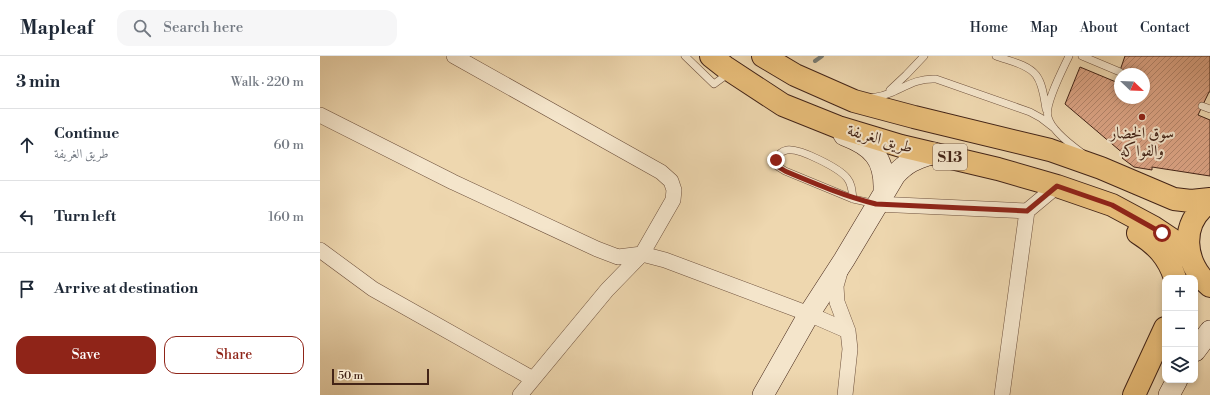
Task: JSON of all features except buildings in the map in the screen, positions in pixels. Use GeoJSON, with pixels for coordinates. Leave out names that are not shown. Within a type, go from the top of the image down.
{"type":"FeatureCollection","features":[{"type":"Feature","properties":{"kind":"main road","name":"طريق الغريفة"},"geometry":{"type":"LineString","coordinates":[[711,56],[732,72],[783,104],[838,127],[934,154],[998,169],[1057,186],[1112,205],[1162,233],[1191,265]]}},
{"type":"Feature","properties":{"kind":"main road","name":"طريق الغريفة"},"geometry":{"type":"LineString","coordinates":[[763,56],[795,75],[854,101],[1050,150],[1101,168],[1174,199],[1191,201],[1210,199]]}},
{"type":"Feature","properties":{"kind":"main road"},"geometry":{"type":"LineString","coordinates":[[1191,265],[1188,242],[1190,228],[1196,216],[1205,205],[1210,202]]}},
{"type":"Feature","properties":{"kind":"main road"},"geometry":{"type":"LineString","coordinates":[[1112,205],[1123,222],[1161,250],[1174,275]]}},
{"type":"Feature","properties":{"kind":"main road","name":"S13"},"geometry":{"type":"LineString","coordinates":[[1191,265],[1198,275],[1210,286]]}},
{"type":"Feature","properties":{"kind":"main road"},"geometry":{"type":"LineString","coordinates":[[1134,395],[1162,334]]}},
{"type":"Feature","properties":{"kind":"street"},"geometry":{"type":"LineString","coordinates":[[454,56],[661,172],[671,181],[674,190],[673,200],[642,254],[607,290],[520,395]]}},
{"type":"Feature","properties":{"kind":"street"},"geometry":{"type":"LineString","coordinates":[[783,104],[810,122],[864,144],[875,153],[882,164],[885,177],[880,197]]}},
{"type":"Feature","properties":{"kind":"street"},"geometry":{"type":"LineString","coordinates":[[320,115],[453,182],[597,249],[618,257],[642,254],[665,260],[810,314],[848,332]]}},
{"type":"Feature","properties":{"kind":"street"},"geometry":{"type":"LineString","coordinates":[[764,395],[810,314],[844,260],[880,197],[895,175],[903,166],[912,160],[934,154]]}},
{"type":"Feature","properties":{"kind":"street"},"geometry":{"type":"LineString","coordinates":[[1002,395],[1027,211],[1057,186]]}},
{"type":"Feature","properties":{"kind":"street"},"geometry":{"type":"LineString","coordinates":[[880,197],[1027,211]]}},
{"type":"Feature","properties":{"kind":"street"},"geometry":{"type":"LineString","coordinates":[[320,250],[373,289],[533,379]]}},
{"type":"Feature","properties":{"kind":"street"},"geometry":{"type":"LineString","coordinates":[[844,260],[836,286],[837,302],[848,332],[850,349],[845,395]]}},
{"type":"Feature","properties":{"kind":"street"},"geometry":{"type":"LineString","coordinates":[[1198,347],[1210,331]]}},
{"type":"Feature","properties":{"kind":"street"},"geometry":{"type":"LineString","coordinates":[[1142,395],[1162,358]]}},
{"type":"Feature","properties":{"kind":"lane"},"geometry":{"type":"LineString","coordinates":[[685,56],[714,84],[732,72]]}},
{"type":"Feature","properties":{"kind":"lane"},"geometry":{"type":"LineString","coordinates":[[879,96],[895,87],[924,56]]}},
{"type":"Feature","properties":{"kind":"lane"},"geometry":{"type":"LineString","coordinates":[[996,56],[1027,68],[1036,76],[1050,122],[1054,128]]}},
{"type":"Feature","properties":{"kind":"lane"},"geometry":{"type":"LineString","coordinates":[[1047,111],[1069,56]]}},
{"type":"Feature","properties":{"kind":"lane"},"geometry":{"type":"LineString","coordinates":[[1082,56],[1114,69]]}},
{"type":"Feature","properties":{"kind":"lane"},"geometry":{"type":"LineString","coordinates":[[854,101],[891,93],[919,80],[927,78],[936,79],[1030,112],[1054,128],[1070,144],[1101,168]]}},
{"type":"Feature","properties":{"kind":"lane"},"geometry":{"type":"LineString","coordinates":[[1202,106],[1210,109]]}},
{"type":"Feature","properties":{"kind":"lane"},"geometry":{"type":"LineString","coordinates":[[852,198],[851,184],[841,172],[817,159],[795,150],[786,150],[779,154],[776,160],[777,166],[785,171],[852,198],[880,197]]}},
{"type":"Feature","properties":{"kind":"waterway"},"geometry":{"type":"LineString","coordinates":[[815,61],[822,56]]}},
{"type":"Feature","properties":{"kind":"place","name":"سوق الخضار والفواكه"},"geometry":{"type":"Point","coordinates":[1142,117]}},
{"type":"Feature","properties":{"kind":"route"},"geometry":{"type":"LineString","coordinates":[[776,160],[777,166],[785,171],[840,194],[876,204],[1027,211],[1057,186],[1112,205],[1162,233]]}}]}
